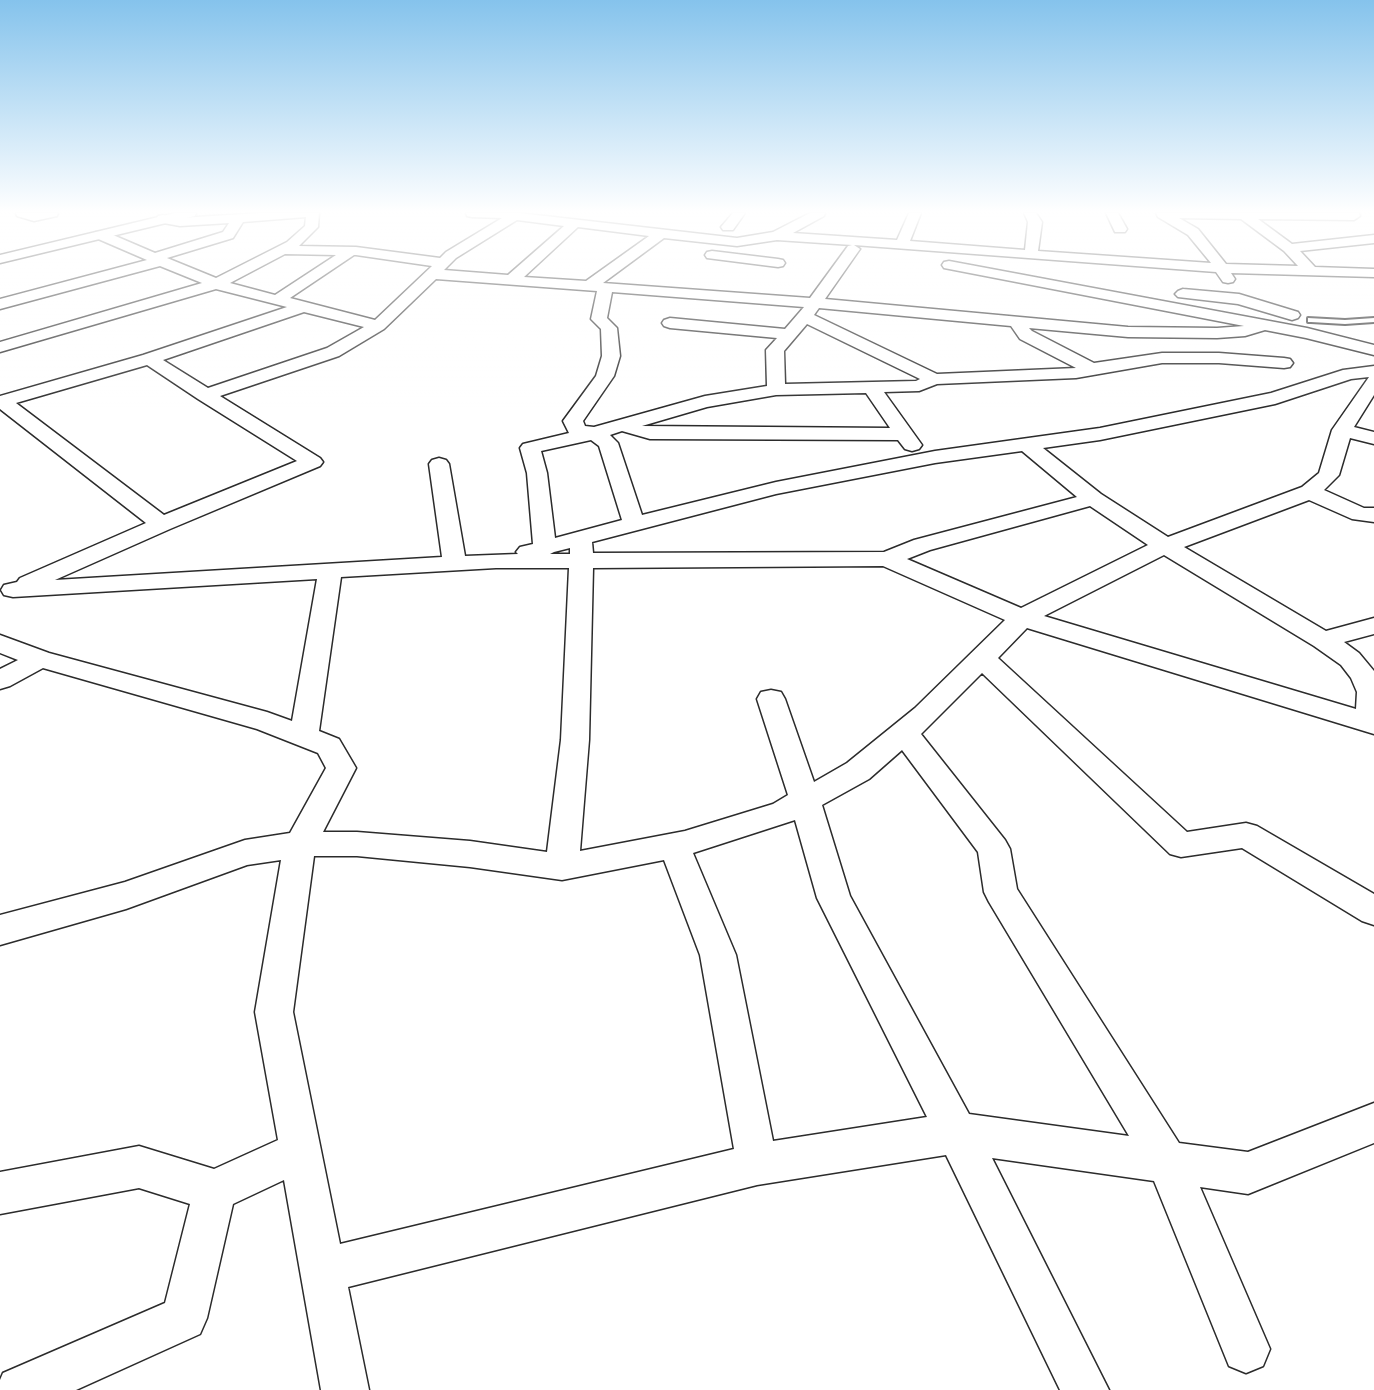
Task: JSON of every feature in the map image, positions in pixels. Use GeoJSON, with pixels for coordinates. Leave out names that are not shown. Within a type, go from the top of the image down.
{"type":"FeatureCollection","features":[{"type":"Feature","properties":{"kind":"street"},"geometry":{"type":"LineString","coordinates":[[0,304],[91,278]]}},
{"type":"Feature","properties":{"kind":"street"},"geometry":{"type":"LineString","coordinates":[[201,278],[216,284],[378,326]]}},
{"type":"Feature","properties":{"kind":"street"},"geometry":{"type":"LineString","coordinates":[[0,347],[216,284],[228,278]]}},
{"type":"Feature","properties":{"kind":"street"},"geometry":{"type":"LineString","coordinates":[[279,299],[311,278]]}},
{"type":"Feature","properties":{"kind":"street"},"geometry":{"type":"LineString","coordinates":[[205,395],[333,352],[378,326],[428,278]]}},
{"type":"Feature","properties":{"kind":"street"},"geometry":{"type":"LineString","coordinates":[[484,278],[748,298],[810,310],[1016,321],[1128,332],[1244,331],[1263,325]]}},
{"type":"Feature","properties":{"kind":"street"},"geometry":{"type":"LineString","coordinates":[[597,287],[608,278]]}},
{"type":"Feature","properties":{"kind":"street"},"geometry":{"type":"LineString","coordinates":[[748,298],[766,278]]}},
{"type":"Feature","properties":{"kind":"street"},"geometry":{"type":"LineString","coordinates":[[776,390],[775,350],[810,310],[833,278]]}},
{"type":"Feature","properties":{"kind":"street"},"geometry":{"type":"LineString","coordinates":[[1016,278],[1263,325],[1309,326]]}},
{"type":"Feature","properties":{"kind":"street"},"geometry":{"type":"LineString","coordinates":[[1076,278],[1182,294],[1239,299],[1374,350]]}},
{"type":"Feature","properties":{"kind":"street"},"geometry":{"type":"LineString","coordinates":[[1227,278],[1239,299]]}},
{"type":"Feature","properties":{"kind":"street"},"geometry":{"type":"LineString","coordinates":[[597,287],[599,319],[609,328],[611,356],[605,376],[573,421],[577,431],[595,433],[608,443],[634,524]]}},
{"type":"Feature","properties":{"kind":"street"},"geometry":{"type":"LineString","coordinates":[[1,401],[149,359],[306,306]]}},
{"type":"Feature","properties":{"kind":"street"},"geometry":{"type":"LineString","coordinates":[[810,310],[934,379]]}},
{"type":"Feature","properties":{"kind":"street"},"geometry":{"type":"LineString","coordinates":[[1016,321],[1026,335],[1092,369]]}},
{"type":"Feature","properties":{"kind":"street"},"geometry":{"type":"LineString","coordinates":[[670,323],[789,334]]}},
{"type":"Feature","properties":{"kind":"street"},"geometry":{"type":"LineString","coordinates":[[545,548],[537,473],[530,448],[622,426],[705,402],[776,390],[919,386],[934,379],[1076,373],[1162,358],[1219,358],[1284,363]]}},
{"type":"Feature","properties":{"kind":"street"},"geometry":{"type":"LineString","coordinates":[[7,592],[162,524],[313,462],[149,359]]}},
{"type":"Feature","properties":{"kind":"street"},"geometry":{"type":"LineString","coordinates":[[7,592],[455,564],[496,561],[582,550],[634,524],[776,488],[922,459],[1110,432],[1275,398],[1349,374],[1374,371]]}},
{"type":"Feature","properties":{"kind":"street"},"geometry":{"type":"LineString","coordinates":[[0,930],[126,895],[245,853],[300,844],[358,844],[470,854],[562,867],[674,846],[784,812],[858,771],[925,715],[1022,618],[1164,545],[1310,492],[1330,475],[1342,430],[1374,381]]}},
{"type":"Feature","properties":{"kind":"street"},"geometry":{"type":"LineString","coordinates":[[871,387],[922,459]]}},
{"type":"Feature","properties":{"kind":"street"},"geometry":{"type":"LineString","coordinates":[[1,401],[162,524]]}},
{"type":"Feature","properties":{"kind":"street"},"geometry":{"type":"LineString","coordinates":[[622,426],[639,432],[650,433],[904,434]]}},
{"type":"Feature","properties":{"kind":"street"},"geometry":{"type":"LineString","coordinates":[[1342,430],[1374,438]]}},
{"type":"Feature","properties":{"kind":"street"},"geometry":{"type":"LineString","coordinates":[[496,561],[545,548],[886,559],[1022,618],[1372,723],[1371,692],[1363,675],[1350,659],[1323,640],[1164,545],[1093,499],[1026,444]]}},
{"type":"Feature","properties":{"kind":"street"},"geometry":{"type":"LineString","coordinates":[[439,464],[455,564]]}},
{"type":"Feature","properties":{"kind":"street"},"geometry":{"type":"LineString","coordinates":[[1310,492],[1370,519]]}},
{"type":"Feature","properties":{"kind":"street"},"geometry":{"type":"LineString","coordinates":[[886,559],[922,545],[1093,499]]}},
{"type":"Feature","properties":{"kind":"street"},"geometry":{"type":"LineString","coordinates":[[562,867],[574,740],[582,550]]}},
{"type":"Feature","properties":{"kind":"street"},"geometry":{"type":"LineString","coordinates":[[304,736],[330,571]]}},
{"type":"Feature","properties":{"kind":"street"},"geometry":{"type":"LineString","coordinates":[[1323,640],[1374,626]]}},
{"type":"Feature","properties":{"kind":"street"},"geometry":{"type":"LineString","coordinates":[[0,642],[40,659],[267,722],[329,746],[341,768],[300,844],[274,1012],[345,1390]]}},
{"type":"Feature","properties":{"kind":"street"},"geometry":{"type":"LineString","coordinates":[[982,658],[1181,845],[1246,835],[1374,911]]}},
{"type":"Feature","properties":{"kind":"street"},"geometry":{"type":"LineString","coordinates":[[0,680],[40,659]]}},
{"type":"Feature","properties":{"kind":"street"},"geometry":{"type":"LineString","coordinates":[[771,699],[805,800],[834,898],[957,1133],[1085,1390]]}},
{"type":"Feature","properties":{"kind":"street"},"geometry":{"type":"LineString","coordinates":[[904,733],[994,849],[1001,892],[1167,1161],[1246,1349]]}},
{"type":"Feature","properties":{"kind":"street"},"geometry":{"type":"LineString","coordinates":[[674,846],[718,955],[757,1164]]}},
{"type":"Feature","properties":{"kind":"street"},"geometry":{"type":"LineString","coordinates":[[323,1272],[757,1164],[957,1133],[1248,1173],[1374,1123]]}},
{"type":"Feature","properties":{"kind":"street"},"geometry":{"type":"LineString","coordinates":[[0,1193],[139,1167],[215,1190],[300,1151]]}},
{"type":"Feature","properties":{"kind":"street"},"geometry":{"type":"LineString","coordinates":[[39,1386],[184,1318],[215,1190]]}},
{"type":"Feature","properties":{"kind":"lane"},"geometry":{"type":"LineString","coordinates":[[1309,326],[1374,320]]}}]}
